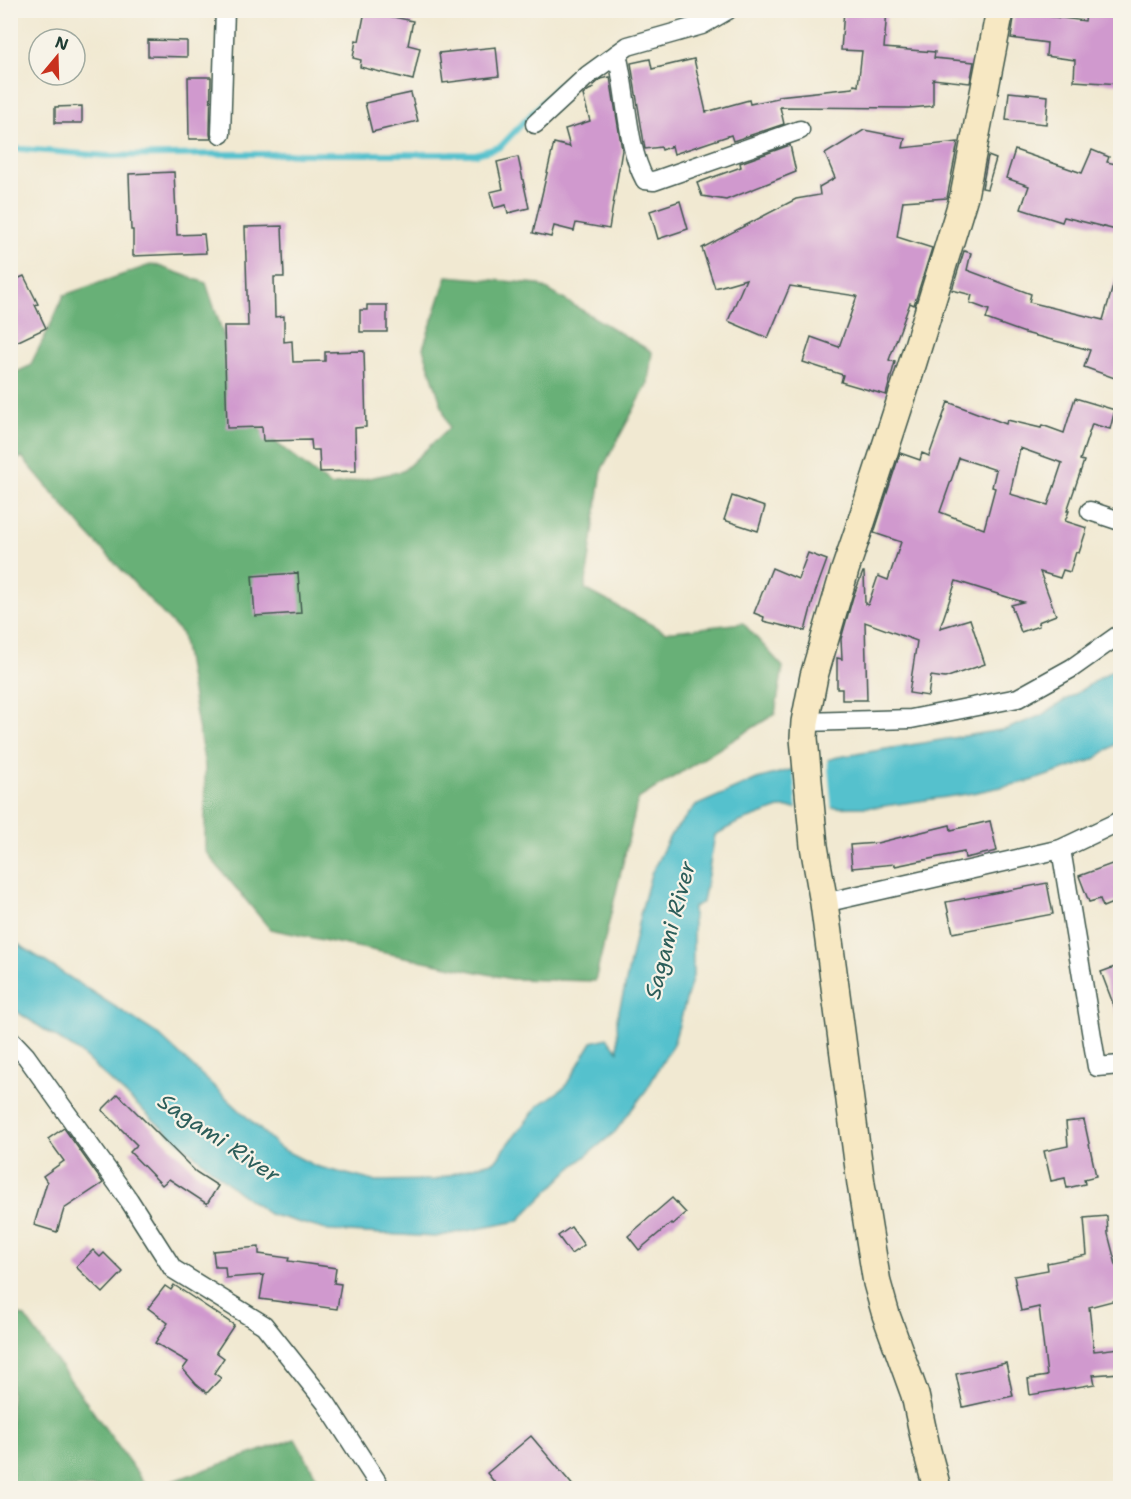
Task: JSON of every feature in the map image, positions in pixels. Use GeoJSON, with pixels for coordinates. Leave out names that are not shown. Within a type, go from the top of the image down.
{"type":"FeatureCollection","features":[{"type":"Feature","properties":{"kind":"main road"},"geometry":{"type":"LineString","coordinates":[[937,1488],[915,1395],[877,1283],[861,1184],[814,838],[805,734],[814,676],[845,570],[909,375],[964,196],[1000,10]]}},
{"type":"Feature","properties":{"kind":"street"},"geometry":{"type":"LineString","coordinates":[[221,134],[225,10]]}},
{"type":"Feature","properties":{"kind":"street"},"geometry":{"type":"LineString","coordinates":[[535,124],[588,75],[628,46],[702,25],[728,10]]}},
{"type":"Feature","properties":{"kind":"street"},"geometry":{"type":"LineString","coordinates":[[617,54],[631,135],[639,169],[645,180],[654,181],[800,130]]}},
{"type":"Feature","properties":{"kind":"street"},"geometry":{"type":"LineString","coordinates":[[1090,511],[1120,520]]}},
{"type":"Feature","properties":{"kind":"street"},"geometry":{"type":"LineString","coordinates":[[805,734],[911,719],[1018,698],[1072,668],[1120,634]]}},
{"type":"Feature","properties":{"kind":"street"},"geometry":{"type":"LineString","coordinates":[[824,903],[1061,849],[1120,821]]}},
{"type":"Feature","properties":{"kind":"street"},"geometry":{"type":"LineString","coordinates":[[1061,849],[1097,1066],[1120,1065]]}},
{"type":"Feature","properties":{"kind":"street"},"geometry":{"type":"LineString","coordinates":[[10,1039],[26,1056],[129,1200],[173,1269],[264,1325],[326,1403],[381,1488]]}},
{"type":"Feature","properties":{"kind":"green space"},"geometry":{"type":"Polygon","coordinates":[[[153,264],[206,283],[226,343],[260,430],[331,486],[403,471],[449,428],[423,348],[447,276],[538,284],[652,352],[648,383],[602,469],[585,589],[665,632],[743,623],[783,667],[775,714],[638,799],[595,981],[511,979],[270,929],[205,851],[205,766],[182,634],[86,532],[22,457],[11,462],[10,375],[30,366],[64,295],[153,264]]]}},
{"type":"Feature","properties":{"kind":"green space"},"geometry":{"type":"Polygon","coordinates":[[[11,1311],[25,1317],[148,1488],[11,1488],[11,1311]]]}},
{"type":"Feature","properties":{"kind":"green space"},"geometry":{"type":"Polygon","coordinates":[[[295,1439],[323,1488],[152,1488],[295,1439]]]}},
{"type":"Feature","properties":{"kind":"water","name":"Sagami River"},"geometry":{"type":"Polygon","coordinates":[[[1120,665],[1120,741],[1093,760],[1031,781],[967,794],[877,807],[779,808],[737,823],[715,835],[703,902],[693,907],[693,976],[674,1042],[647,1089],[615,1132],[569,1170],[518,1221],[435,1237],[330,1231],[269,1214],[237,1191],[157,1123],[79,1052],[11,1008],[10,939],[159,1035],[280,1148],[315,1166],[374,1181],[435,1180],[495,1161],[538,1106],[565,1087],[592,1042],[607,1038],[618,1051],[617,1018],[651,874],[670,836],[695,806],[757,779],[838,757],[1007,729],[1042,715],[1120,665]]]}},
{"type":"Feature","properties":{"kind":"pier"},"geometry":{"type":"Polygon","coordinates":[[[827,757],[832,811],[797,811],[793,767],[827,757]]]}},
{"type":"Feature","properties":{"kind":"building"},"geometry":{"type":"Polygon","coordinates":[[[844,10],[887,10],[884,48],[935,52],[934,58],[974,62],[970,83],[933,79],[933,106],[909,108],[780,107],[784,124],[733,141],[731,135],[674,154],[672,146],[662,150],[661,147],[645,149],[631,63],[650,59],[652,69],[694,59],[706,112],[749,100],[750,104],[778,98],[778,96],[853,88],[854,85],[858,86],[862,51],[841,50],[844,10]]]}},
{"type":"Feature","properties":{"kind":"building"},"geometry":{"type":"Polygon","coordinates":[[[365,11],[413,21],[408,45],[420,48],[413,80],[360,67],[361,60],[353,58],[365,11]]]}},
{"type":"Feature","properties":{"kind":"building"},"geometry":{"type":"Polygon","coordinates":[[[1015,12],[1085,21],[1086,15],[1120,16],[1120,84],[1074,81],[1075,60],[1046,56],[1047,43],[1011,38],[1015,12]]]}},
{"type":"Feature","properties":{"kind":"building"},"geometry":{"type":"Polygon","coordinates":[[[148,40],[187,41],[187,57],[148,56],[148,40]]]}},
{"type":"Feature","properties":{"kind":"building"},"geometry":{"type":"Polygon","coordinates":[[[496,47],[499,76],[443,83],[439,53],[496,47]]]}},
{"type":"Feature","properties":{"kind":"building"},"geometry":{"type":"Polygon","coordinates":[[[188,77],[211,77],[211,139],[189,139],[188,77]]]}},
{"type":"Feature","properties":{"kind":"building"},"geometry":{"type":"Polygon","coordinates":[[[610,77],[622,150],[609,229],[576,223],[574,231],[554,226],[551,237],[533,233],[554,143],[570,147],[565,129],[590,121],[583,95],[594,88],[593,86],[601,79],[610,77]]]}},
{"type":"Feature","properties":{"kind":"building"},"geometry":{"type":"Polygon","coordinates":[[[1009,92],[1048,96],[1046,124],[1006,120],[1009,92]]]}},
{"type":"Feature","properties":{"kind":"building"},"geometry":{"type":"Polygon","coordinates":[[[411,93],[418,121],[372,132],[365,103],[411,93]]]}},
{"type":"Feature","properties":{"kind":"building"},"geometry":{"type":"Polygon","coordinates":[[[82,106],[82,123],[55,123],[55,107],[82,106]]]}},
{"type":"Feature","properties":{"kind":"building"},"geometry":{"type":"Polygon","coordinates":[[[864,130],[905,138],[903,148],[958,142],[947,198],[903,201],[897,237],[932,248],[914,305],[910,303],[889,360],[895,362],[886,395],[841,382],[843,375],[803,362],[811,337],[839,347],[857,296],[790,286],[768,338],[728,321],[746,279],[715,288],[702,248],[796,199],[820,195],[819,187],[835,178],[825,154],[864,130]]]}},
{"type":"Feature","properties":{"kind":"building"},"geometry":{"type":"Polygon","coordinates":[[[790,145],[796,172],[726,200],[702,196],[697,183],[741,167],[740,163],[790,145]]]}},
{"type":"Feature","properties":{"kind":"building"},"geometry":{"type":"Polygon","coordinates":[[[1015,150],[1082,173],[1092,150],[1109,157],[1107,162],[1120,165],[1120,231],[1064,217],[1062,222],[1021,209],[1029,186],[1006,178],[1015,150]]]}},
{"type":"Feature","properties":{"kind":"building"},"geometry":{"type":"Polygon","coordinates":[[[988,156],[996,159],[987,189],[982,188],[988,156]]]}},
{"type":"Feature","properties":{"kind":"building"},"geometry":{"type":"Polygon","coordinates":[[[518,157],[529,208],[508,213],[506,205],[494,208],[490,192],[503,189],[497,162],[518,157]]]}},
{"type":"Feature","properties":{"kind":"building"},"geometry":{"type":"Polygon","coordinates":[[[174,172],[177,235],[204,234],[206,253],[133,256],[129,174],[174,172]]]}},
{"type":"Feature","properties":{"kind":"building"},"geometry":{"type":"Polygon","coordinates":[[[680,201],[688,229],[658,239],[650,211],[680,201]]]}},
{"type":"Feature","properties":{"kind":"building"},"geometry":{"type":"Polygon","coordinates":[[[282,226],[284,277],[274,277],[275,317],[284,316],[284,342],[292,341],[293,362],[325,361],[325,352],[364,351],[366,427],[355,428],[356,471],[320,472],[319,450],[312,450],[311,440],[263,441],[262,427],[227,428],[224,326],[248,326],[245,227],[282,226]]]}},
{"type":"Feature","properties":{"kind":"building"},"geometry":{"type":"Polygon","coordinates":[[[964,251],[971,253],[967,270],[1031,294],[1029,302],[1103,320],[1116,276],[1120,277],[1120,380],[1084,367],[1090,350],[1025,333],[986,319],[989,310],[970,303],[972,295],[952,290],[964,251]]]}},
{"type":"Feature","properties":{"kind":"building"},"geometry":{"type":"Polygon","coordinates":[[[24,276],[38,304],[35,305],[46,328],[10,345],[10,282],[24,276]]]}},
{"type":"Feature","properties":{"kind":"building"},"geometry":{"type":"Polygon","coordinates":[[[367,305],[387,305],[387,332],[360,332],[360,310],[367,310],[367,305]]]}},
{"type":"Feature","properties":{"kind":"building"},"geometry":{"type":"Polygon","coordinates":[[[1075,398],[1115,410],[1110,429],[1092,424],[1080,460],[1084,461],[1067,511],[1069,511],[1065,521],[1087,528],[1079,553],[1076,552],[1070,572],[1063,570],[1060,578],[1040,572],[1056,615],[1038,622],[1039,626],[1021,632],[1011,605],[1023,602],[956,581],[940,628],[970,619],[985,664],[945,678],[931,676],[928,696],[909,693],[917,641],[865,622],[867,700],[842,700],[842,689],[837,689],[837,658],[842,659],[841,639],[853,597],[864,572],[865,604],[868,605],[878,576],[888,580],[901,542],[874,533],[900,453],[920,460],[922,453],[929,456],[948,402],[1006,424],[1007,420],[1041,428],[1042,425],[1064,433],[1075,398]],[[1020,448],[1010,494],[1048,505],[1062,463],[1020,448]],[[959,458],[940,512],[984,529],[995,488],[992,487],[996,470],[959,458]]]}},
{"type":"Feature","properties":{"kind":"building"},"geometry":{"type":"Polygon","coordinates":[[[732,496],[765,507],[758,531],[724,520],[732,496]]]}},
{"type":"Feature","properties":{"kind":"building"},"geometry":{"type":"Polygon","coordinates":[[[808,553],[827,560],[805,631],[763,621],[764,617],[754,613],[772,568],[798,579],[808,553]]]}},
{"type":"Feature","properties":{"kind":"building"},"geometry":{"type":"Polygon","coordinates":[[[298,573],[301,613],[255,616],[252,576],[298,573]]]}},
{"type":"Feature","properties":{"kind":"building"},"geometry":{"type":"Polygon","coordinates":[[[990,821],[997,851],[965,858],[964,852],[895,866],[895,864],[852,868],[850,845],[877,843],[950,825],[951,830],[990,821]]]}},
{"type":"Feature","properties":{"kind":"building"},"geometry":{"type":"Polygon","coordinates":[[[1120,861],[1120,900],[1103,907],[1100,899],[1089,902],[1079,876],[1120,861]]]}},
{"type":"Feature","properties":{"kind":"building"},"geometry":{"type":"Polygon","coordinates":[[[1047,883],[1053,914],[953,933],[946,902],[1047,883]]]}},
{"type":"Feature","properties":{"kind":"building"},"geometry":{"type":"Polygon","coordinates":[[[1120,965],[1120,1019],[1119,1019],[1101,972],[1120,965]]]}},
{"type":"Feature","properties":{"kind":"building"},"geometry":{"type":"Polygon","coordinates":[[[118,1094],[196,1172],[218,1186],[207,1204],[169,1179],[162,1185],[130,1152],[137,1145],[102,1110],[118,1094]]]}},
{"type":"Feature","properties":{"kind":"building"},"geometry":{"type":"Polygon","coordinates":[[[1084,1120],[1096,1176],[1084,1179],[1085,1184],[1067,1188],[1065,1178],[1051,1181],[1044,1151],[1068,1146],[1066,1122],[1084,1120]]]}},
{"type":"Feature","properties":{"kind":"building"},"geometry":{"type":"Polygon","coordinates":[[[64,1128],[103,1183],[64,1209],[57,1232],[34,1225],[47,1182],[43,1176],[64,1161],[48,1139],[64,1128]]]}},
{"type":"Feature","properties":{"kind":"building"},"geometry":{"type":"Polygon","coordinates":[[[672,1198],[686,1213],[639,1250],[628,1236],[672,1198]]]}},
{"type":"Feature","properties":{"kind":"building"},"geometry":{"type":"Polygon","coordinates":[[[1107,1216],[1108,1234],[1120,1280],[1120,1299],[1089,1307],[1094,1351],[1120,1348],[1120,1373],[1093,1375],[1095,1384],[1030,1395],[1028,1379],[1047,1376],[1039,1307],[1021,1311],[1014,1276],[1048,1270],[1047,1263],[1087,1255],[1084,1218],[1107,1216]]]}},
{"type":"Feature","properties":{"kind":"building"},"geometry":{"type":"Polygon","coordinates":[[[571,1227],[584,1245],[571,1254],[558,1236],[571,1227]]]}},
{"type":"Feature","properties":{"kind":"building"},"geometry":{"type":"Polygon","coordinates":[[[259,1247],[259,1254],[336,1268],[334,1283],[341,1284],[337,1309],[260,1299],[264,1275],[226,1278],[225,1267],[215,1267],[213,1251],[259,1247]]]}},
{"type":"Feature","properties":{"kind":"building"},"geometry":{"type":"Polygon","coordinates":[[[93,1250],[100,1257],[104,1253],[123,1272],[103,1293],[76,1267],[93,1250]]]}},
{"type":"Feature","properties":{"kind":"building"},"geometry":{"type":"Polygon","coordinates":[[[174,1285],[234,1325],[216,1352],[224,1358],[214,1373],[221,1378],[207,1393],[183,1369],[188,1362],[155,1343],[168,1323],[148,1308],[165,1286],[171,1290],[174,1285]]]}},
{"type":"Feature","properties":{"kind":"building"},"geometry":{"type":"Polygon","coordinates":[[[1006,1363],[1013,1396],[963,1407],[956,1374],[1006,1363]]]}},
{"type":"Feature","properties":{"kind":"building"},"geometry":{"type":"Polygon","coordinates":[[[531,1436],[575,1488],[499,1488],[487,1473],[531,1436]]]}},
{"type":"Feature","properties":{"kind":"waterway"},"geometry":{"type":"LineString","coordinates":[[672,25],[703,10]]}},
{"type":"Feature","properties":{"kind":"waterway"},"geometry":{"type":"LineString","coordinates":[[10,148],[107,156],[476,154],[500,147],[559,85],[581,71]]}}]}
